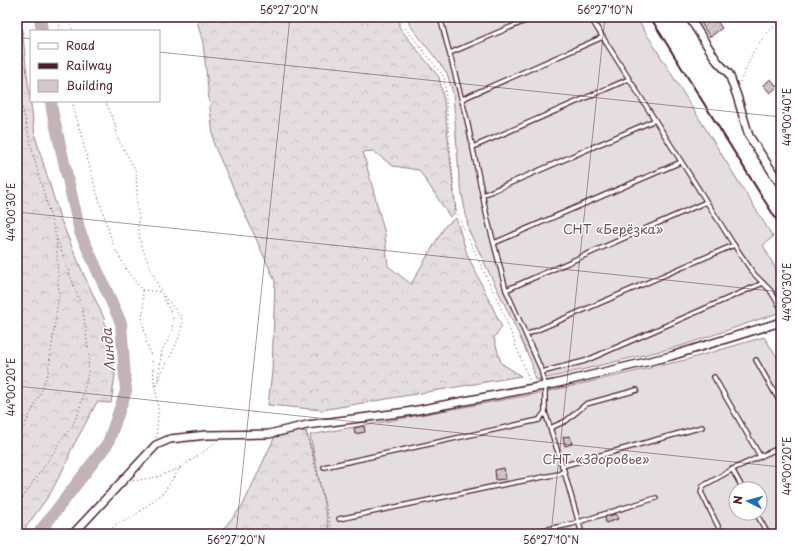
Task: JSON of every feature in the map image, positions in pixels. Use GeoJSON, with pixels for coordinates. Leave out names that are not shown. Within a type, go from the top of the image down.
{"type":"FeatureCollection","features":[{"type":"Feature","properties":{"kind":"street"},"geometry":{"type":"LineString","coordinates":[[689,17],[717,61],[729,74],[749,136],[781,185]]}},
{"type":"Feature","properties":{"kind":"street"},"geometry":{"type":"LineString","coordinates":[[73,534],[156,445],[170,440],[206,435],[269,434],[304,426],[407,412],[544,386],[671,356],[781,322]]}},
{"type":"Feature","properties":{"kind":"lane"},"geometry":{"type":"LineString","coordinates":[[440,17],[462,99],[482,195],[506,290],[542,372],[545,412],[582,534]]}},
{"type":"Feature","properties":{"kind":"lane"},"geometry":{"type":"LineString","coordinates":[[590,17],[734,245],[754,274],[770,290],[781,308]]}},
{"type":"Feature","properties":{"kind":"lane"},"geometry":{"type":"LineString","coordinates":[[450,54],[525,20]]}},
{"type":"Feature","properties":{"kind":"lane"},"geometry":{"type":"LineString","coordinates":[[462,99],[603,37]]}},
{"type":"Feature","properties":{"kind":"lane"},"geometry":{"type":"LineString","coordinates":[[473,147],[629,79]]}},
{"type":"Feature","properties":{"kind":"lane"},"geometry":{"type":"LineString","coordinates":[[482,195],[655,120]]}},
{"type":"Feature","properties":{"kind":"lane"},"geometry":{"type":"LineString","coordinates":[[494,243],[681,162]]}},
{"type":"Feature","properties":{"kind":"lane"},"geometry":{"type":"LineString","coordinates":[[506,290],[706,202]]}},
{"type":"Feature","properties":{"kind":"lane"},"geometry":{"type":"LineString","coordinates":[[526,335],[734,245]]}},
{"type":"Feature","properties":{"kind":"lane"},"geometry":{"type":"LineString","coordinates":[[542,372],[585,360],[763,283]]}},
{"type":"Feature","properties":{"kind":"lane"},"geometry":{"type":"LineString","coordinates":[[756,360],[781,404]]}},
{"type":"Feature","properties":{"kind":"lane"},"geometry":{"type":"LineString","coordinates":[[714,378],[760,456]]}},
{"type":"Feature","properties":{"kind":"lane"},"geometry":{"type":"LineString","coordinates":[[550,428],[566,421],[586,404],[637,390]]}},
{"type":"Feature","properties":{"kind":"lane"},"geometry":{"type":"LineString","coordinates":[[324,467],[539,420],[545,412]]}},
{"type":"Feature","properties":{"kind":"lane"},"geometry":{"type":"LineString","coordinates":[[562,466],[702,427]]}},
{"type":"Feature","properties":{"kind":"lane"},"geometry":{"type":"LineString","coordinates":[[722,534],[701,492],[703,486],[732,469],[781,447]]}},
{"type":"Feature","properties":{"kind":"lane"},"geometry":{"type":"LineString","coordinates":[[732,469],[739,481]]}},
{"type":"Feature","properties":{"kind":"lane"},"geometry":{"type":"LineString","coordinates":[[339,519],[559,474],[564,471]]}},
{"type":"Feature","properties":{"kind":"lane"},"geometry":{"type":"LineString","coordinates":[[525,534],[572,524],[656,498]]}},
{"type":"Feature","properties":{"kind":"lane"},"geometry":{"type":"LineString","coordinates":[[761,521],[768,534]]}},
{"type":"Feature","properties":{"kind":"path"},"geometry":{"type":"LineString","coordinates":[[59,17],[60,30]]}},
{"type":"Feature","properties":{"kind":"path"},"geometry":{"type":"LineString","coordinates":[[67,17],[74,30]]}},
{"type":"Feature","properties":{"kind":"path"},"geometry":{"type":"LineString","coordinates":[[402,17],[403,25],[444,77],[456,212],[503,312],[533,388]]}},
{"type":"Feature","properties":{"kind":"path"},"geometry":{"type":"LineString","coordinates":[[739,85],[753,52],[765,35],[781,21]]}},
{"type":"Feature","properties":{"kind":"path"},"geometry":{"type":"LineString","coordinates":[[17,85],[35,162],[56,236],[83,311],[89,356],[88,373],[78,414],[73,424],[17,506]]}},
{"type":"Feature","properties":{"kind":"path"},"geometry":{"type":"LineString","coordinates":[[72,102],[114,247],[127,271],[142,290],[144,306],[142,317],[147,344],[152,359],[156,398]]}},
{"type":"Feature","properties":{"kind":"path"},"geometry":{"type":"LineString","coordinates":[[106,102],[115,124],[118,138],[136,171],[136,206],[139,217],[138,226],[140,241],[150,267],[173,316],[172,330],[162,350],[155,390],[158,408],[156,445]]}},
{"type":"Feature","properties":{"kind":"path"},"geometry":{"type":"LineString","coordinates":[[17,441],[41,392],[48,373],[58,294],[56,236]]}},
{"type":"Feature","properties":{"kind":"path"},"geometry":{"type":"LineString","coordinates":[[142,290],[161,292],[183,321],[178,340],[157,383]]}},
{"type":"Feature","properties":{"kind":"path"},"geometry":{"type":"LineString","coordinates":[[304,426],[334,534]]}},
{"type":"Feature","properties":{"kind":"path"},"geometry":{"type":"LineString","coordinates":[[132,481],[157,477],[180,468],[202,453],[224,435]]}},
{"type":"Feature","properties":{"kind":"path"},"geometry":{"type":"LineString","coordinates":[[108,534],[115,525],[133,517],[164,492],[180,468]]}},
{"type":"Feature","properties":{"kind":"green space"},"geometry":{"type":"Polygon","coordinates":[[[17,17],[21,17],[35,136],[60,218],[104,318],[115,375],[111,403],[97,402],[70,452],[68,460],[50,494],[21,534],[17,534],[17,17]]]}},
{"type":"Feature","properties":{"kind":"green space"},"geometry":{"type":"Polygon","coordinates":[[[196,17],[399,17],[399,27],[439,77],[444,101],[456,212],[450,217],[419,170],[393,166],[373,151],[363,152],[385,234],[388,266],[411,284],[445,226],[456,218],[467,254],[502,327],[494,338],[501,363],[521,376],[322,410],[268,405],[272,372],[275,281],[214,145],[203,43],[196,17]]]}},
{"type":"Feature","properties":{"kind":"green space","name":"СНТ «Берёзка»"},"geometry":{"type":"Polygon","coordinates":[[[408,17],[636,17],[773,237],[763,245],[781,279],[781,312],[681,346],[535,380],[532,364],[469,231],[459,178],[453,93],[447,73],[409,24],[408,17]]]}},
{"type":"Feature","properties":{"kind":"green space","name":"СНТ «Здоровье»"},"geometry":{"type":"Polygon","coordinates":[[[764,337],[781,363],[781,534],[330,534],[310,435],[541,393],[685,360],[764,337]]]}},
{"type":"Feature","properties":{"kind":"green space"},"geometry":{"type":"Polygon","coordinates":[[[306,431],[337,534],[219,534],[243,505],[276,434],[306,431]]]}},
{"type":"Feature","properties":{"kind":"building"},"geometry":{"type":"Polygon","coordinates":[[[703,17],[714,17],[722,28],[710,37],[699,20],[703,17]]]}},
{"type":"Feature","properties":{"kind":"building"},"geometry":{"type":"Polygon","coordinates":[[[771,79],[777,87],[770,93],[763,85],[771,79]]]}},
{"type":"Feature","properties":{"kind":"building"},"geometry":{"type":"Polygon","coordinates":[[[364,426],[365,432],[355,434],[354,428],[364,426]]]}},
{"type":"Feature","properties":{"kind":"building"},"geometry":{"type":"Polygon","coordinates":[[[570,436],[572,444],[565,446],[563,437],[570,436]]]}},
{"type":"Feature","properties":{"kind":"building"},"geometry":{"type":"Polygon","coordinates":[[[504,468],[506,479],[496,480],[495,470],[504,468]]]}},
{"type":"Feature","properties":{"kind":"building"},"geometry":{"type":"Polygon","coordinates":[[[616,514],[618,519],[606,523],[605,517],[616,514]]]}},
{"type":"Feature","properties":{"kind":"waterway","name":"Линда"},"geometry":{"type":"LineString","coordinates":[[40,17],[42,30]]}},
{"type":"Feature","properties":{"kind":"waterway","name":"Линда"},"geometry":{"type":"LineString","coordinates":[[38,534],[108,443],[126,391],[121,323],[80,232],[51,102]]}},
{"type":"Feature","properties":{"kind":"railway"},"geometry":{"type":"LineString","coordinates":[[650,17],[781,227]]}}]}
